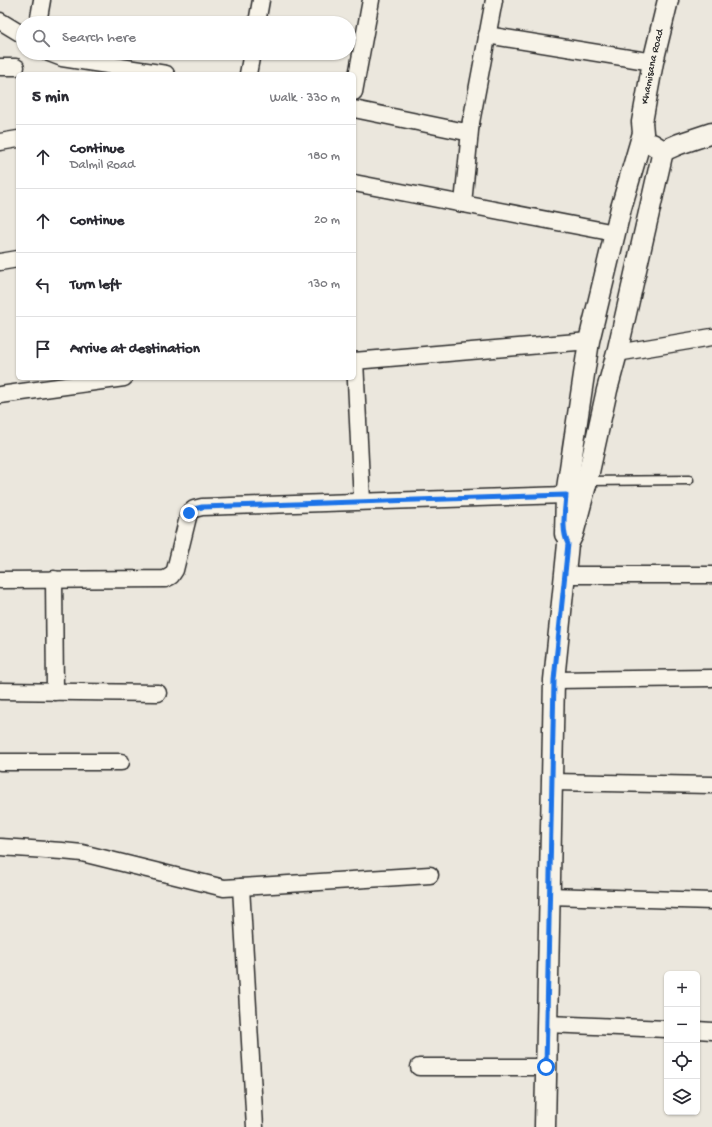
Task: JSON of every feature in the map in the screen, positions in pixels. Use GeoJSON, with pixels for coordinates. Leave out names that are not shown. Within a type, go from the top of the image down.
{"type":"FeatureCollection","features":[{"type":"Feature","properties":{"kind":"street"},"geometry":{"type":"LineString","coordinates":[[39,16],[42,0]]}},
{"type":"Feature","properties":{"kind":"street"},"geometry":{"type":"LineString","coordinates":[[258,16],[260,0]]}},
{"type":"Feature","properties":{"kind":"street"},"geometry":{"type":"LineString","coordinates":[[356,81],[371,0]]}},
{"type":"Feature","properties":{"kind":"street"},"geometry":{"type":"LineString","coordinates":[[356,109],[461,131],[466,131],[470,128],[494,0]]}},
{"type":"Feature","properties":{"kind":"street","name":"Khamisana Road"},"geometry":{"type":"LineString","coordinates":[[568,544],[565,531],[566,495],[589,341],[615,233],[643,133],[642,122],[668,0]]}},
{"type":"Feature","properties":{"kind":"street"},"geometry":{"type":"LineString","coordinates":[[0,21],[16,31]]}},
{"type":"Feature","properties":{"kind":"street"},"geometry":{"type":"LineString","coordinates":[[487,35],[654,62]]}},
{"type":"Feature","properties":{"kind":"street"},"geometry":{"type":"LineString","coordinates":[[75,60],[153,72]]}},
{"type":"Feature","properties":{"kind":"street"},"geometry":{"type":"LineString","coordinates":[[248,72],[251,60]]}},
{"type":"Feature","properties":{"kind":"street"},"geometry":{"type":"LineString","coordinates":[[0,67],[16,67]]}},
{"type":"Feature","properties":{"kind":"street"},"geometry":{"type":"LineString","coordinates":[[463,204],[471,119]]}},
{"type":"Feature","properties":{"kind":"street"},"geometry":{"type":"LineString","coordinates":[[643,133],[652,145],[663,151]]}},
{"type":"Feature","properties":{"kind":"street"},"geometry":{"type":"LineString","coordinates":[[663,151],[712,133]]}},
{"type":"Feature","properties":{"kind":"street"},"geometry":{"type":"LineString","coordinates":[[0,142],[16,139]]}},
{"type":"Feature","properties":{"kind":"street"},"geometry":{"type":"LineString","coordinates":[[545,1127],[554,680],[568,544],[587,481],[663,151]]}},
{"type":"Feature","properties":{"kind":"street"},"geometry":{"type":"LineString","coordinates":[[356,183],[615,233]]}},
{"type":"Feature","properties":{"kind":"street"},"geometry":{"type":"LineString","coordinates":[[0,262],[16,259]]}},
{"type":"Feature","properties":{"kind":"street"},"geometry":{"type":"LineString","coordinates":[[617,352],[712,337]]}},
{"type":"Feature","properties":{"kind":"street"},"geometry":{"type":"LineString","coordinates":[[356,361],[589,341]]}},
{"type":"Feature","properties":{"kind":"street"},"geometry":{"type":"LineString","coordinates":[[0,395],[109,380]]}},
{"type":"Feature","properties":{"kind":"street"},"geometry":{"type":"LineString","coordinates":[[356,380],[362,501]]}},
{"type":"Feature","properties":{"kind":"street"},"geometry":{"type":"LineString","coordinates":[[0,580],[165,579],[172,576],[175,570],[189,513],[194,509],[202,507],[566,495]]}},
{"type":"Feature","properties":{"kind":"street"},"geometry":{"type":"LineString","coordinates":[[565,575],[712,575]]}},
{"type":"Feature","properties":{"kind":"street"},"geometry":{"type":"LineString","coordinates":[[54,579],[55,692]]}},
{"type":"Feature","properties":{"kind":"street"},"geometry":{"type":"LineString","coordinates":[[554,680],[712,678]]}},
{"type":"Feature","properties":{"kind":"street"},"geometry":{"type":"LineString","coordinates":[[0,691],[158,693]]}},
{"type":"Feature","properties":{"kind":"street"},"geometry":{"type":"LineString","coordinates":[[0,762],[121,762]]}},
{"type":"Feature","properties":{"kind":"street"},"geometry":{"type":"LineString","coordinates":[[552,782],[712,785]]}},
{"type":"Feature","properties":{"kind":"street"},"geometry":{"type":"LineString","coordinates":[[0,847],[62,851],[82,854],[224,888],[430,875]]}},
{"type":"Feature","properties":{"kind":"street"},"geometry":{"type":"LineString","coordinates":[[241,887],[255,1127]]}},
{"type":"Feature","properties":{"kind":"street"},"geometry":{"type":"LineString","coordinates":[[549,896],[712,901]]}},
{"type":"Feature","properties":{"kind":"street"},"geometry":{"type":"LineString","coordinates":[[547,1024],[664,1029]]}},
{"type":"Feature","properties":{"kind":"street"},"geometry":{"type":"LineString","coordinates":[[700,1030],[712,1031]]}},
{"type":"Feature","properties":{"kind":"street"},"geometry":{"type":"LineString","coordinates":[[419,1067],[546,1067]]}},
{"type":"Feature","properties":{"kind":"lane"},"geometry":{"type":"LineString","coordinates":[[587,481],[690,480]]}},
{"type":"Feature","properties":{"kind":"route"},"geometry":{"type":"LineString","coordinates":[[189,513],[194,509],[202,507],[566,495],[565,531],[568,544],[554,680],[546,1067]]}}]}
